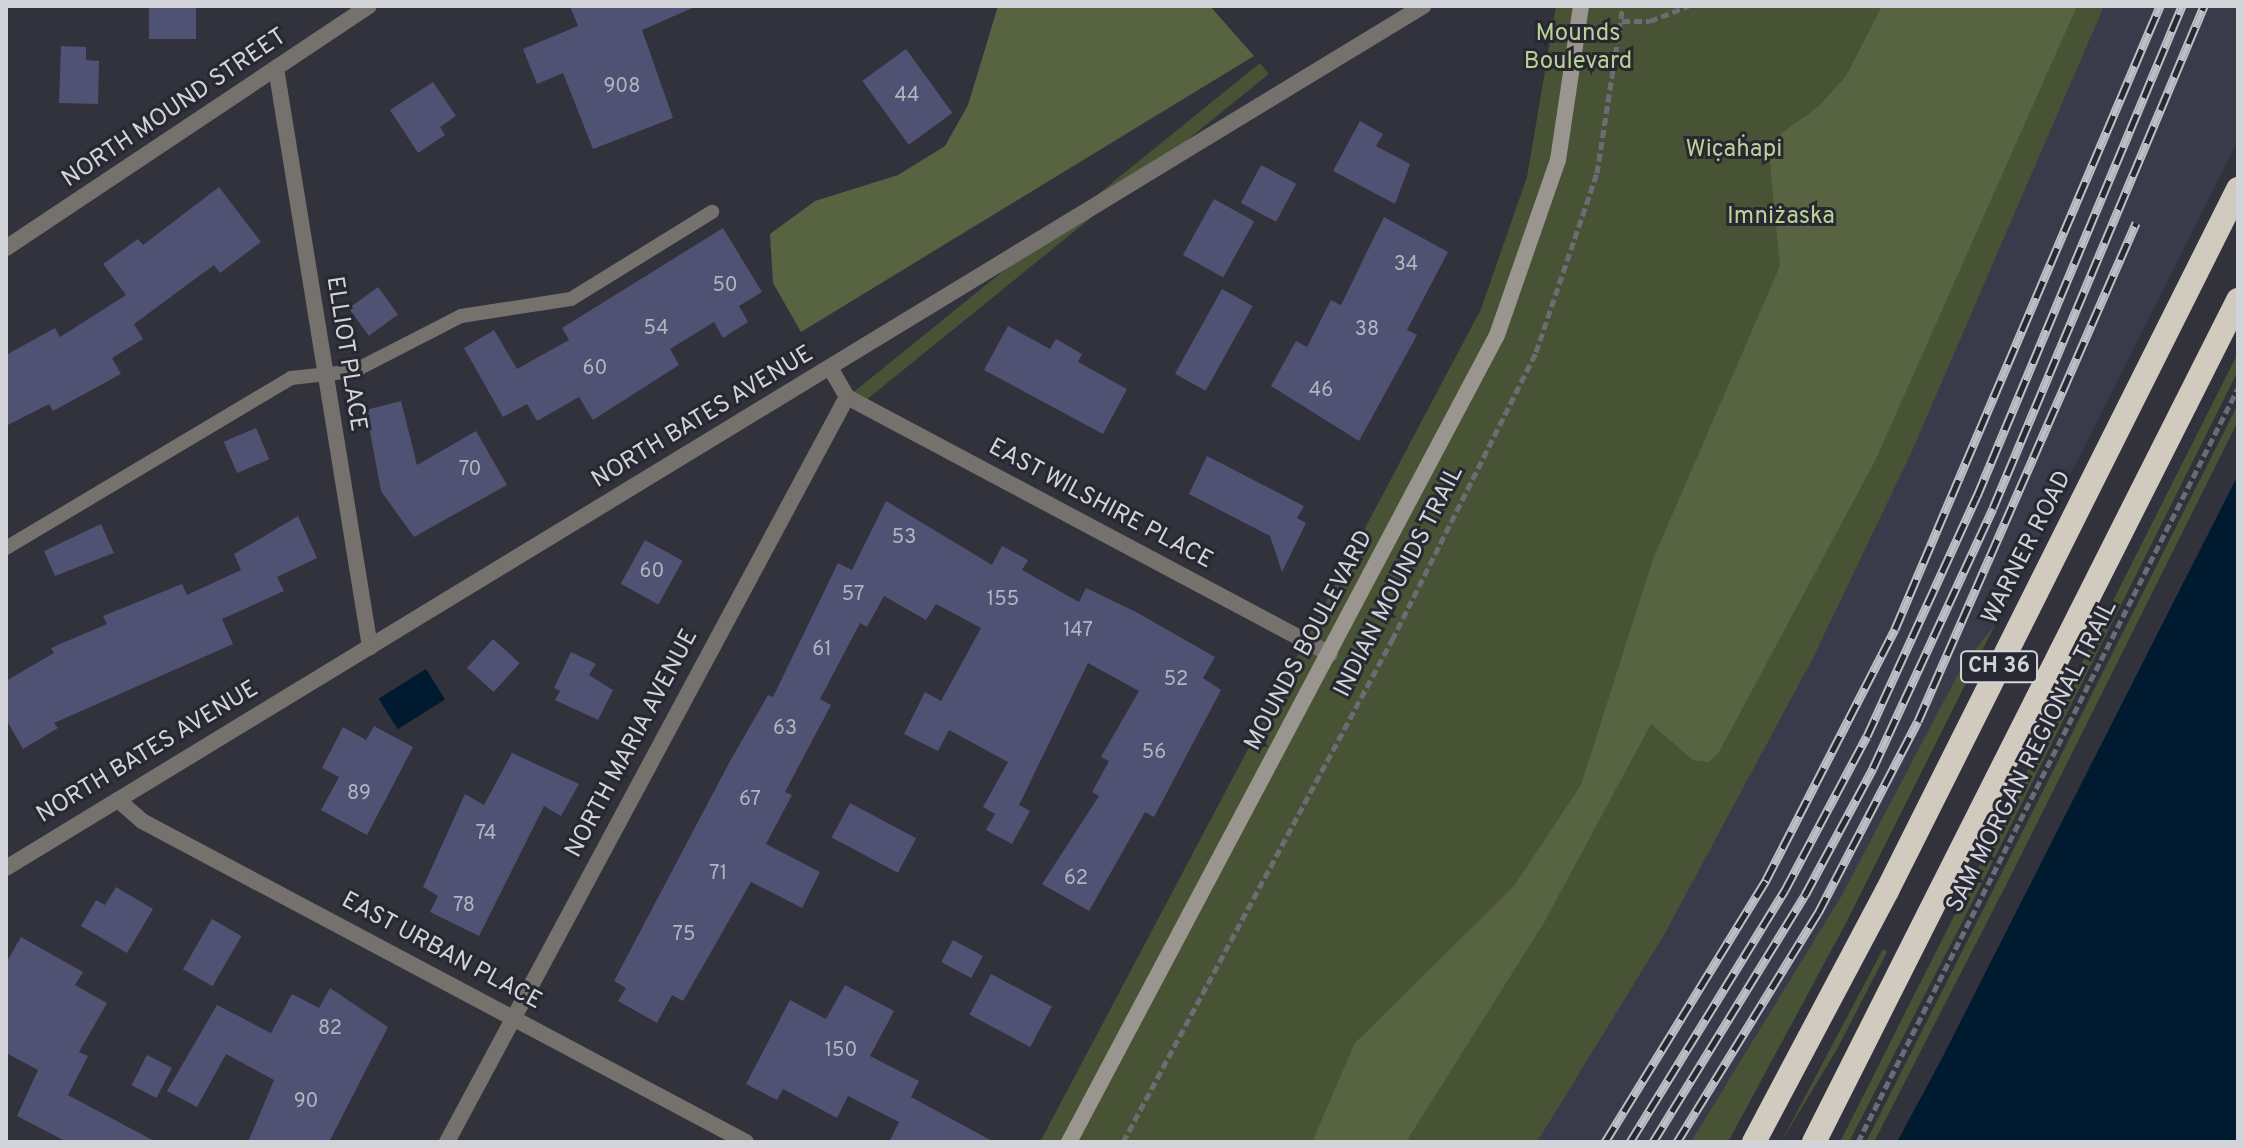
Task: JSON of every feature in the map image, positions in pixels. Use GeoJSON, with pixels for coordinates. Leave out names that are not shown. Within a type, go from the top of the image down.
{"type":"FeatureCollection","features":[{"type":"Feature","properties":{"kind":"highway","name":"WARNER ROAD"},"geometry":{"type":"LineString","coordinates":[[1754,1142],[1887,891],[2238,189]]}},
{"type":"Feature","properties":{"kind":"highway","name":"CH 36"},"geometry":{"type":"LineString","coordinates":[[1814,1142],[2238,300]]}},
{"type":"Feature","properties":{"kind":"street","name":"NORTH MOUND STREET"},"geometry":{"type":"LineString","coordinates":[[6,248],[369,6]]}},
{"type":"Feature","properties":{"kind":"street","name":"NORTH BATES AVENUE"},"geometry":{"type":"LineString","coordinates":[[6,868],[831,369],[1423,6]]}},
{"type":"Feature","properties":{"kind":"street","name":"MOUNDS BOULEVARD"},"geometry":{"type":"LineString","coordinates":[[1069,1142],[1330,654],[1512,301],[1558,160],[1581,6]]}},
{"type":"Feature","properties":{"kind":"street","name":"ELLIOT PLACE"},"geometry":{"type":"LineString","coordinates":[[276,68],[323,374],[370,647]]}},
{"type":"Feature","properties":{"kind":"street"},"geometry":{"type":"LineString","coordinates":[[831,369],[847,397]]}},
{"type":"Feature","properties":{"kind":"street","name":"EAST WILSHIRE PLACE"},"geometry":{"type":"LineString","coordinates":[[847,397],[1330,654]]}},
{"type":"Feature","properties":{"kind":"street","name":"NORTH MARIA AVENUE"},"geometry":{"type":"LineString","coordinates":[[447,1142],[847,397]]}},
{"type":"Feature","properties":{"kind":"street","name":"EAST URBAN PLACE"},"geometry":{"type":"LineString","coordinates":[[118,800],[142,821],[746,1142]]}},
{"type":"Feature","properties":{"kind":"lane"},"geometry":{"type":"LineString","coordinates":[[6,548],[287,380],[366,366],[461,316],[571,299],[712,212]]}},
{"type":"Feature","properties":{"kind":"path","name":"INDIAN MOUNDS TRAIL"},"geometry":{"type":"LineString","coordinates":[[1123,1142],[1392,640],[1536,352],[1597,173],[1623,6]]}},
{"type":"Feature","properties":{"kind":"path"},"geometry":{"type":"LineString","coordinates":[[1622,21],[1650,21],[1688,6]]}},
{"type":"Feature","properties":{"kind":"path","name":"SAM MORGAN REGIONAL TRAIL"},"geometry":{"type":"LineString","coordinates":[[1858,1142],[2238,388]]}},
{"type":"Feature","properties":{"kind":"shaded area"},"geometry":{"type":"Polygon","coordinates":[[[2082,6],[2238,6],[2238,141],[1975,664],[1969,661],[1904,793],[1701,1142],[1517,1142],[2082,6]]]}},
{"type":"Feature","properties":{"kind":"green space"},"geometry":{"type":"Polygon","coordinates":[[[998,6],[1210,6],[1254,56],[801,332],[773,283],[770,234],[815,201],[898,175],[945,146],[968,105],[998,6]]]}},
{"type":"Feature","properties":{"kind":"green space","name":"Imniżaska"},"geometry":{"type":"Polygon","coordinates":[[[1556,6],[2104,6],[1912,451],[1813,658],[1664,935],[1537,1142],[1040,1142],[1481,309],[1527,177],[1556,6]]]}},
{"type":"Feature","properties":{"kind":"green space"},"geometry":{"type":"Polygon","coordinates":[[[1882,6],[2077,6],[1875,461],[1719,752],[1709,762],[1693,760],[1651,724],[1545,921],[1406,1142],[1312,1142],[1355,1043],[1514,886],[1581,785],[1653,559],[1780,266],[1769,153],[1782,133],[1819,106],[1846,76],[1882,6]]]}},
{"type":"Feature","properties":{"kind":"green space"},"geometry":{"type":"Polygon","coordinates":[[[1260,63],[1269,74],[857,407],[848,397],[1260,63]]]}},
{"type":"Feature","properties":{"kind":"green space"},"geometry":{"type":"Polygon","coordinates":[[[2238,353],[2238,371],[1971,905],[1849,1142],[1840,1142],[2238,353]]]}},
{"type":"Feature","properties":{"kind":"green space"},"geometry":{"type":"Polygon","coordinates":[[[2238,404],[2238,421],[2005,887],[1874,1142],[1866,1142],[2238,404]]]}},
{"type":"Feature","properties":{"kind":"green space"},"geometry":{"type":"Polygon","coordinates":[[[1995,625],[1846,923],[1728,1142],[1691,1142],[1842,895],[1964,663],[1995,625]]]}},
{"type":"Feature","properties":{"kind":"green space"},"geometry":{"type":"Polygon","coordinates":[[[1883,949],[1887,952],[1836,1051],[1781,1142],[1883,949]]]}},
{"type":"Feature","properties":{"kind":"water"},"geometry":{"type":"Polygon","coordinates":[[[2238,475],[2238,1142],[1897,1142],[1941,1060],[2238,475]]]}},
{"type":"Feature","properties":{"kind":"water"},"geometry":{"type":"Polygon","coordinates":[[[426,669],[445,700],[398,729],[379,699],[426,669]]]}},
{"type":"Feature","properties":{"kind":"building"},"geometry":{"type":"Polygon","coordinates":[[[149,6],[196,6],[196,39],[149,39],[149,6]]]}},
{"type":"Feature","properties":{"kind":"building"},"geometry":{"type":"Polygon","coordinates":[[[570,6],[697,6],[642,30],[673,118],[593,149],[563,73],[537,84],[523,49],[578,26],[570,6]]]}},
{"type":"Feature","properties":{"kind":"building"},"geometry":{"type":"Polygon","coordinates":[[[61,46],[86,47],[86,60],[99,61],[98,104],[59,103],[61,46]]]}},
{"type":"Feature","properties":{"kind":"building"},"geometry":{"type":"Polygon","coordinates":[[[906,49],[952,113],[909,145],[862,81],[906,49]]]}},
{"type":"Feature","properties":{"kind":"building"},"geometry":{"type":"Polygon","coordinates":[[[433,82],[456,116],[440,127],[445,135],[418,153],[390,110],[433,82]]]}},
{"type":"Feature","properties":{"kind":"building"},"geometry":{"type":"Polygon","coordinates":[[[1360,121],[1383,134],[1376,146],[1410,164],[1395,204],[1333,171],[1360,121]]]}},
{"type":"Feature","properties":{"kind":"building"},"geometry":{"type":"Polygon","coordinates":[[[1261,165],[1296,184],[1276,222],[1241,203],[1261,165]]]}},
{"type":"Feature","properties":{"kind":"building"},"geometry":{"type":"Polygon","coordinates":[[[219,187],[261,242],[220,273],[214,265],[134,324],[143,339],[112,358],[121,374],[53,411],[49,404],[6,426],[6,355],[55,328],[60,337],[126,295],[103,264],[138,239],[143,245],[219,187]]]}},
{"type":"Feature","properties":{"kind":"building"},"geometry":{"type":"Polygon","coordinates":[[[1214,199],[1254,221],[1223,277],[1183,255],[1214,199]]]}},
{"type":"Feature","properties":{"kind":"building"},"geometry":{"type":"Polygon","coordinates":[[[1384,217],[1448,252],[1407,330],[1417,335],[1359,441],[1271,386],[1296,341],[1307,347],[1331,300],[1341,305],[1384,217]]]}},
{"type":"Feature","properties":{"kind":"building"},"geometry":{"type":"Polygon","coordinates":[[[723,228],[762,292],[739,306],[748,322],[723,338],[714,322],[670,349],[679,365],[593,420],[579,397],[537,421],[527,404],[503,417],[464,348],[494,330],[517,369],[569,340],[562,328],[723,228]]]}},
{"type":"Feature","properties":{"kind":"building"},"geometry":{"type":"Polygon","coordinates":[[[378,287],[398,315],[369,336],[349,308],[378,287]]]}},
{"type":"Feature","properties":{"kind":"building"},"geometry":{"type":"Polygon","coordinates":[[[1222,289],[1253,306],[1206,391],[1175,374],[1222,289]]]}},
{"type":"Feature","properties":{"kind":"building"},"geometry":{"type":"Polygon","coordinates":[[[1008,326],[1050,349],[1056,339],[1082,354],[1078,362],[1127,389],[1103,434],[984,370],[1008,326]]]}},
{"type":"Feature","properties":{"kind":"building"},"geometry":{"type":"Polygon","coordinates":[[[401,401],[417,465],[476,431],[507,485],[414,537],[381,491],[366,410],[401,401]]]}},
{"type":"Feature","properties":{"kind":"building"},"geometry":{"type":"Polygon","coordinates":[[[256,428],[269,459],[237,473],[224,442],[256,428]]]}},
{"type":"Feature","properties":{"kind":"building"},"geometry":{"type":"Polygon","coordinates":[[[1207,456],[1304,506],[1297,518],[1306,523],[1282,572],[1270,536],[1189,494],[1207,456]]]}},
{"type":"Feature","properties":{"kind":"building"},"geometry":{"type":"Polygon","coordinates":[[[886,501],[992,565],[1002,546],[1028,560],[1022,570],[1079,602],[1086,588],[1136,612],[1215,657],[1203,678],[1221,690],[1154,817],[1145,812],[1089,911],[1042,884],[1099,796],[1092,792],[1109,761],[1101,757],[1139,691],[1088,663],[1019,805],[1030,811],[1012,844],[986,830],[995,814],[983,807],[1008,762],[949,730],[938,751],[904,734],[925,692],[941,701],[981,628],[936,604],[926,620],[884,596],[867,627],[860,623],[820,699],[831,705],[785,792],[792,795],[766,844],[820,872],[802,908],[751,882],[683,1001],[672,995],[657,1023],[618,1001],[626,988],[614,981],[729,763],[768,695],[773,697],[838,563],[852,570],[886,501]]]}},
{"type":"Feature","properties":{"kind":"building"},"geometry":{"type":"Polygon","coordinates":[[[298,516],[317,558],[277,577],[284,591],[222,619],[233,644],[54,723],[58,728],[23,749],[6,719],[6,681],[54,653],[51,648],[107,624],[103,616],[182,584],[187,595],[241,570],[234,554],[298,516]]]}},
{"type":"Feature","properties":{"kind":"building"},"geometry":{"type":"Polygon","coordinates":[[[101,524],[114,553],[55,576],[44,551],[101,524]]]}},
{"type":"Feature","properties":{"kind":"building"},"geometry":{"type":"Polygon","coordinates":[[[645,540],[683,561],[658,605],[621,584],[645,540]]]}},
{"type":"Feature","properties":{"kind":"building"},"geometry":{"type":"Polygon","coordinates":[[[493,639],[520,663],[494,692],[467,668],[493,639]]]}},
{"type":"Feature","properties":{"kind":"building"},"geometry":{"type":"Polygon","coordinates":[[[571,652],[596,664],[589,675],[613,690],[598,720],[555,700],[560,691],[554,688],[571,652]]]}},
{"type":"Feature","properties":{"kind":"building"},"geometry":{"type":"Polygon","coordinates":[[[374,726],[413,747],[367,835],[321,810],[339,777],[322,768],[343,727],[366,740],[374,726]]]}},
{"type":"Feature","properties":{"kind":"building"},"geometry":{"type":"Polygon","coordinates":[[[512,753],[579,784],[561,816],[544,806],[479,936],[430,912],[438,896],[423,887],[465,794],[484,805],[512,753]]]}},
{"type":"Feature","properties":{"kind":"building"},"geometry":{"type":"Polygon","coordinates":[[[850,803],[916,838],[898,873],[832,837],[850,803]]]}},
{"type":"Feature","properties":{"kind":"building"},"geometry":{"type":"Polygon","coordinates":[[[116,887],[153,909],[127,953],[81,926],[96,900],[105,905],[116,887]]]}},
{"type":"Feature","properties":{"kind":"building"},"geometry":{"type":"Polygon","coordinates":[[[212,919],[241,936],[212,986],[183,969],[212,919]]]}},
{"type":"Feature","properties":{"kind":"building"},"geometry":{"type":"Polygon","coordinates":[[[21,937],[83,972],[75,985],[107,1003],[79,1052],[88,1056],[68,1095],[156,1142],[67,1142],[17,1116],[38,1070],[6,1053],[6,963],[21,937]]]}},
{"type":"Feature","properties":{"kind":"building"},"geometry":{"type":"Polygon","coordinates":[[[953,940],[983,956],[971,978],[941,962],[953,940]]]}},
{"type":"Feature","properties":{"kind":"building"},"geometry":{"type":"Polygon","coordinates":[[[991,974],[1052,1006],[1030,1047],[969,1015],[991,974]]]}},
{"type":"Feature","properties":{"kind":"building"},"geometry":{"type":"Polygon","coordinates":[[[845,985],[894,1011],[870,1056],[919,1081],[911,1097],[994,1142],[889,1142],[899,1122],[848,1096],[837,1118],[783,1089],[777,1100],[746,1084],[790,1000],[826,1019],[845,985]]]}},
{"type":"Feature","properties":{"kind":"building"},"geometry":{"type":"Polygon","coordinates":[[[330,988],[388,1027],[329,1142],[248,1142],[274,1080],[226,1054],[197,1107],[167,1091],[217,1005],[271,1033],[292,994],[319,1008],[330,988]]]}},
{"type":"Feature","properties":{"kind":"building"},"geometry":{"type":"Polygon","coordinates":[[[147,1055],[172,1068],[157,1098],[132,1085],[147,1055]]]}},
{"type":"Feature","properties":{"kind":"railway"},"geometry":{"type":"LineString","coordinates":[[1605,1142],[1766,880],[1895,629],[2160,6]]}},
{"type":"Feature","properties":{"kind":"railway"},"geometry":{"type":"LineString","coordinates":[[1630,1142],[1785,890],[1867,736],[1977,496],[2182,6]]}},
{"type":"Feature","properties":{"kind":"railway"},"geometry":{"type":"LineString","coordinates":[[1653,1142],[1805,895],[1873,768],[1993,508],[2204,6]]}},
{"type":"Feature","properties":{"kind":"railway"},"geometry":{"type":"LineString","coordinates":[[1677,1142],[1818,913],[1918,721],[2136,223]]}},
{"type":"Feature","properties":{"kind":"park label","name":"Mounds Boulevard"},"geometry":{"type":"Point","coordinates":[1578,49]}},
{"type":"Feature","properties":{"kind":"park label","name":"Wic̣aḣapi"},"geometry":{"type":"Point","coordinates":[1734,151]}}]}
